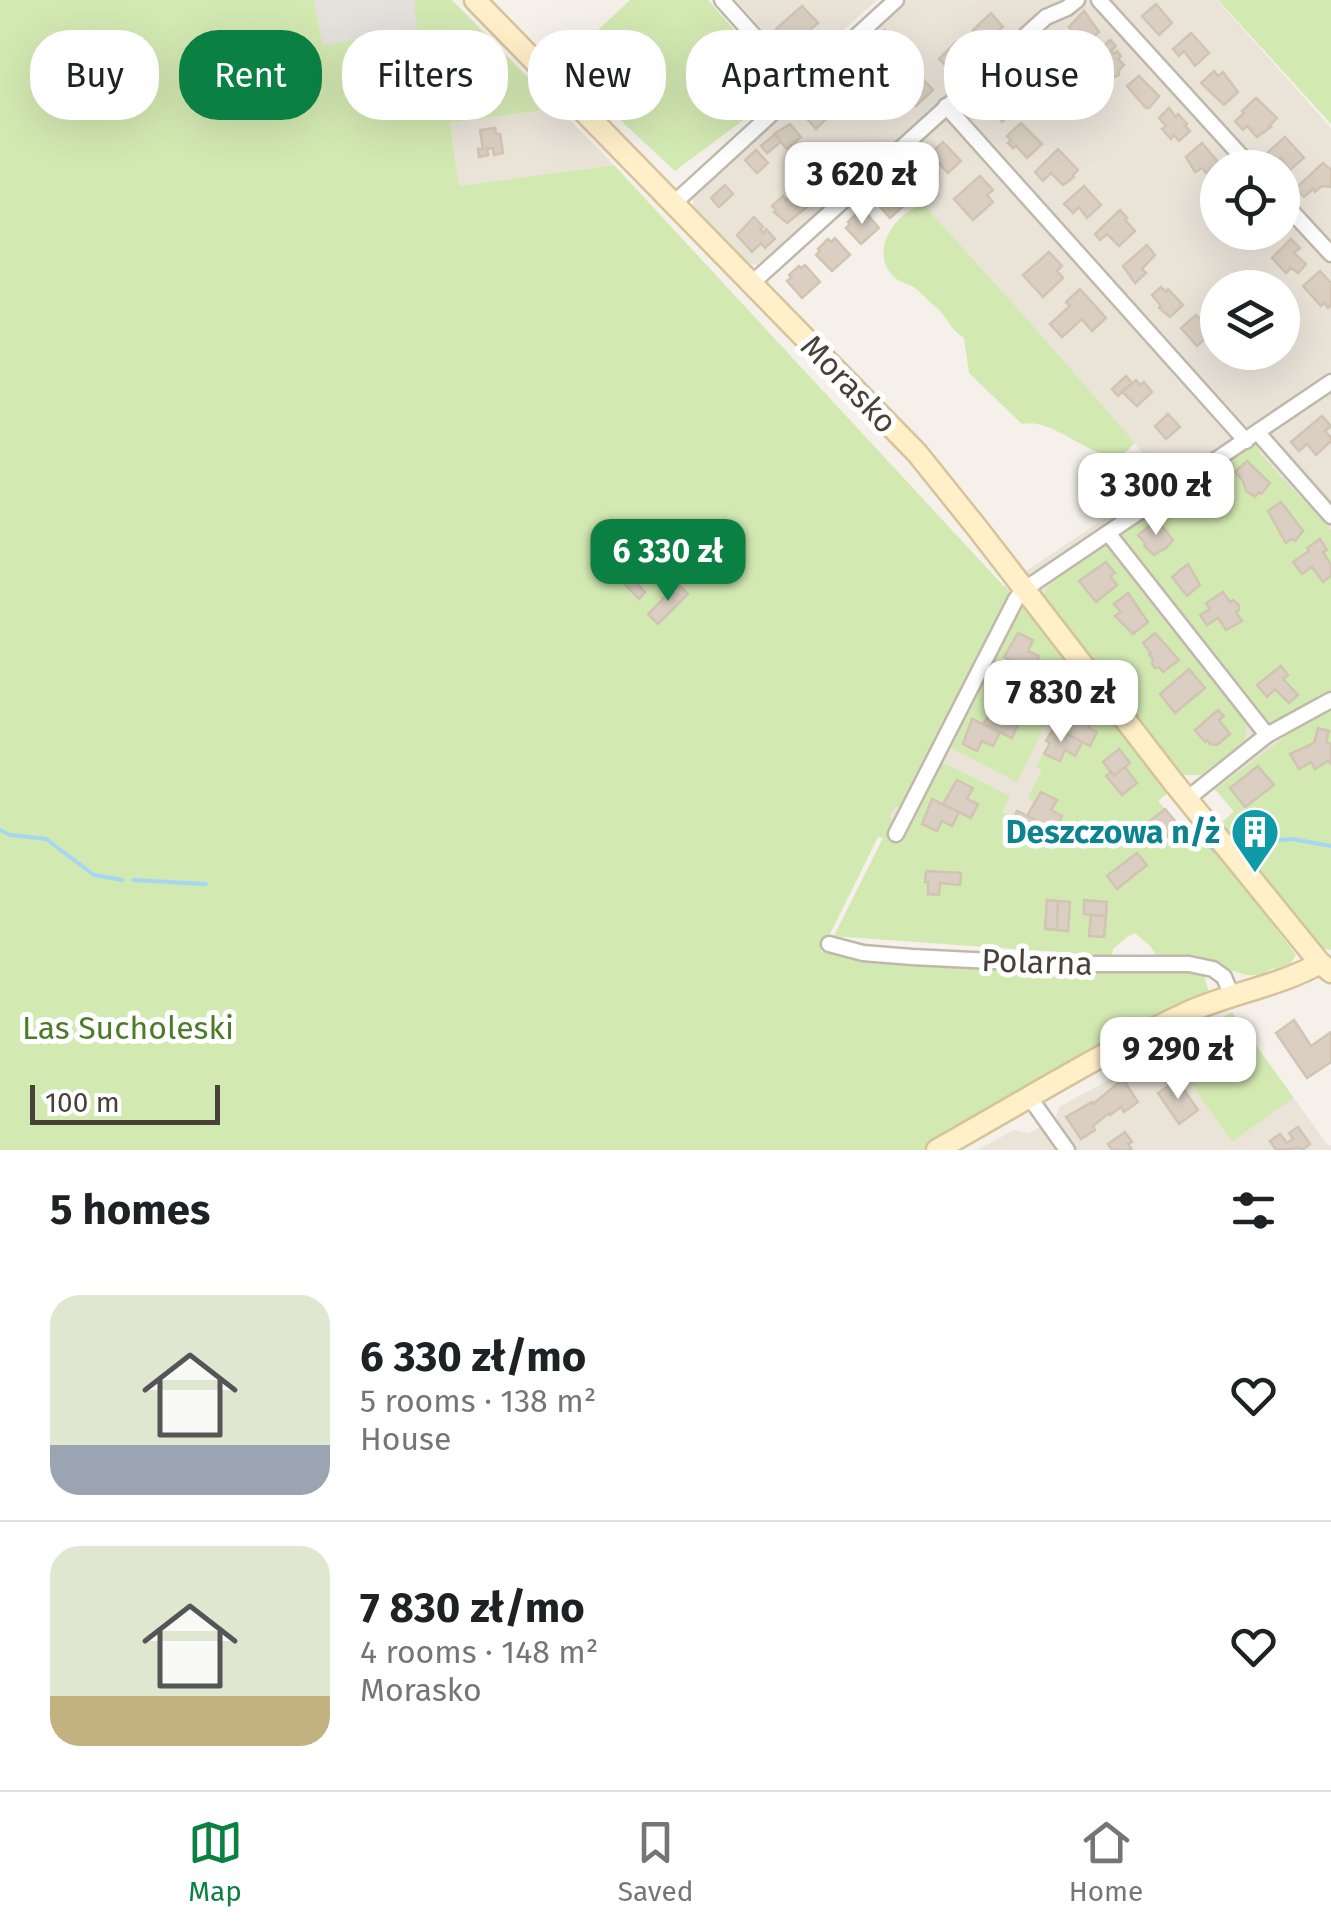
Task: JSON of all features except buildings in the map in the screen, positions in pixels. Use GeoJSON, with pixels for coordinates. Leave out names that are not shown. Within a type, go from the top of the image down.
{"type":"FeatureCollection","features":[{"type":"Feature","properties":{"kind":"street","name":"Morasko"},"geometry":{"type":"LineString","coordinates":[[475,0],[916,453],[1187,799],[1326,967]]}},
{"type":"Feature","properties":{"kind":"street"},"geometry":{"type":"LineString","coordinates":[[722,0],[749,30]]}},
{"type":"Feature","properties":{"kind":"street"},"geometry":{"type":"LineString","coordinates":[[863,30],[896,0]]}},
{"type":"Feature","properties":{"kind":"street"},"geometry":{"type":"LineString","coordinates":[[1031,30],[1077,0]]}},
{"type":"Feature","properties":{"kind":"street"},"geometry":{"type":"LineString","coordinates":[[1099,0],[1236,150]]}},
{"type":"Feature","properties":{"kind":"street"},"geometry":{"type":"LineString","coordinates":[[752,284],[944,108]]}},
{"type":"Feature","properties":{"kind":"street"},"geometry":{"type":"LineString","coordinates":[[673,204],[765,120]]}},
{"type":"Feature","properties":{"kind":"street"},"geometry":{"type":"LineString","coordinates":[[959,120],[1252,437],[1331,516]]}},
{"type":"Feature","properties":{"kind":"street"},"geometry":{"type":"LineString","coordinates":[[1300,220],[1331,254]]}},
{"type":"Feature","properties":{"kind":"street"},"geometry":{"type":"LineString","coordinates":[[896,834],[1024,589],[1331,382]]}},
{"type":"Feature","properties":{"kind":"street"},"geometry":{"type":"LineString","coordinates":[[1108,533],[1267,735]]}},
{"type":"Feature","properties":{"kind":"street"},"geometry":{"type":"LineString","coordinates":[[1187,799],[1267,735],[1331,700]]}},
{"type":"Feature","properties":{"kind":"street","name":"Polarna"},"geometry":{"type":"LineString","coordinates":[[828,944],[863,953],[930,958],[1056,964],[1189,964],[1213,969],[1224,977],[1232,996]]}},
{"type":"Feature","properties":{"kind":"street"},"geometry":{"type":"LineString","coordinates":[[936,1150],[1136,1038],[1211,1002],[1326,967]]}},
{"type":"Feature","properties":{"kind":"street"},"geometry":{"type":"LineString","coordinates":[[1030,1098],[1067,1150]]}},
{"type":"Feature","properties":{"kind":"shaded area"},"geometry":{"type":"Polygon","coordinates":[[[314,0],[414,0],[418,30],[342,30],[342,42],[323,45],[314,0]]]}},
{"type":"Feature","properties":{"kind":"shaded area"},"geometry":{"type":"Polygon","coordinates":[[[736,0],[877,0],[844,30],[763,30],[736,0]]]}},
{"type":"Feature","properties":{"kind":"shaded area"},"geometry":{"type":"Polygon","coordinates":[[[905,0],[1217,0],[1331,128],[1331,777],[1279,829],[1221,823],[1234,811],[1201,775],[1184,775],[1158,801],[1190,839],[1116,896],[1112,956],[834,936],[883,838],[878,837],[1004,586],[1164,478],[882,159],[760,265],[748,264],[693,207],[694,193],[774,120],[924,120],[924,30],[872,30],[905,0]]]}},
{"type":"Feature","properties":{"kind":"shaded area"},"geometry":{"type":"Polygon","coordinates":[[[528,112],[528,120],[570,120],[614,165],[459,186],[450,123],[508,120],[508,115],[528,112]]]}},
{"type":"Feature","properties":{"kind":"shaded area"},"geometry":{"type":"Polygon","coordinates":[[[1166,1049],[1232,1142],[1294,1098],[1331,1150],[977,1150],[1014,1130],[1029,1133],[1055,1119],[1059,1107],[1166,1049]]]}},
{"type":"Feature","properties":{"kind":"green space","name":"Las Sucholeski"},"geometry":{"type":"Polygon","coordinates":[[[0,0],[314,0],[320,30],[179,30],[179,120],[322,120],[322,40],[323,45],[342,42],[342,120],[472,120],[450,123],[459,186],[614,165],[1012,595],[905,807],[894,807],[889,817],[898,822],[890,837],[905,838],[942,762],[1010,796],[1002,812],[1013,817],[1017,811],[1028,815],[1034,802],[1028,798],[1042,770],[1036,767],[1065,712],[1054,708],[1017,782],[949,747],[1021,605],[1168,793],[1158,801],[1178,827],[1190,838],[1199,828],[1296,955],[1291,963],[1275,970],[1246,975],[1209,963],[1158,957],[1135,933],[1113,949],[1112,956],[834,936],[883,838],[878,837],[821,952],[1056,968],[1203,971],[1209,993],[1175,1007],[923,1150],[0,1150],[0,0]]]}},
{"type":"Feature","properties":{"kind":"green space"},"geometry":{"type":"Polygon","coordinates":[[[414,0],[452,0],[481,30],[417,30],[414,0]]]}},
{"type":"Feature","properties":{"kind":"green space"},"geometry":{"type":"Polygon","coordinates":[[[630,0],[708,0],[734,30],[686,30],[686,120],[743,120],[675,171],[620,120],[666,120],[666,30],[598,30],[630,0]]]}},
{"type":"Feature","properties":{"kind":"green space"},"geometry":{"type":"Polygon","coordinates":[[[1218,0],[1331,0],[1331,124],[1218,0]]]}},
{"type":"Feature","properties":{"kind":"green space"},"geometry":{"type":"Polygon","coordinates":[[[508,57],[528,77],[528,112],[508,115],[508,57]]]}},
{"type":"Feature","properties":{"kind":"green space"},"geometry":{"type":"Polygon","coordinates":[[[924,205],[1135,443],[1128,450],[1112,457],[1053,429],[1022,424],[969,373],[964,338],[918,290],[895,278],[885,261],[890,230],[905,214],[924,205]]]}},
{"type":"Feature","properties":{"kind":"green space"},"geometry":{"type":"Polygon","coordinates":[[[1252,444],[1331,525],[1331,696],[1274,725],[1265,723],[1202,647],[1205,643],[1127,542],[1123,544],[1117,535],[1252,444]]]}},
{"type":"Feature","properties":{"kind":"green space"},"geometry":{"type":"Polygon","coordinates":[[[1105,541],[1116,552],[1116,561],[1125,563],[1137,578],[1134,582],[1217,682],[1216,687],[1236,706],[1247,725],[1245,742],[1200,775],[1184,775],[1043,598],[1051,579],[1105,541]]]}},
{"type":"Feature","properties":{"kind":"green space"},"geometry":{"type":"Polygon","coordinates":[[[1331,710],[1331,950],[1308,938],[1229,843],[1229,833],[1221,823],[1234,812],[1216,789],[1290,733],[1331,710]]]}},
{"type":"Feature","properties":{"kind":"green space"},"geometry":{"type":"Polygon","coordinates":[[[1232,1012],[1294,1098],[1232,1142],[1166,1049],[1232,1012]]]}},
{"type":"Feature","properties":{"kind":"waterway"},"geometry":{"type":"LineString","coordinates":[[0,830],[46,839],[94,875],[122,880]]}},
{"type":"Feature","properties":{"kind":"waterway"},"geometry":{"type":"LineString","coordinates":[[1201,836],[1215,852]]}},
{"type":"Feature","properties":{"kind":"waterway"},"geometry":{"type":"LineString","coordinates":[[1234,841],[1292,839],[1331,846]]}},
{"type":"Feature","properties":{"kind":"waterway"},"geometry":{"type":"LineString","coordinates":[[133,880],[206,884]]}},
{"type":"Feature","properties":{"kind":"place","name":"Deszczowa n/ż"},"geometry":{"type":"Point","coordinates":[1255,874]}}]}
